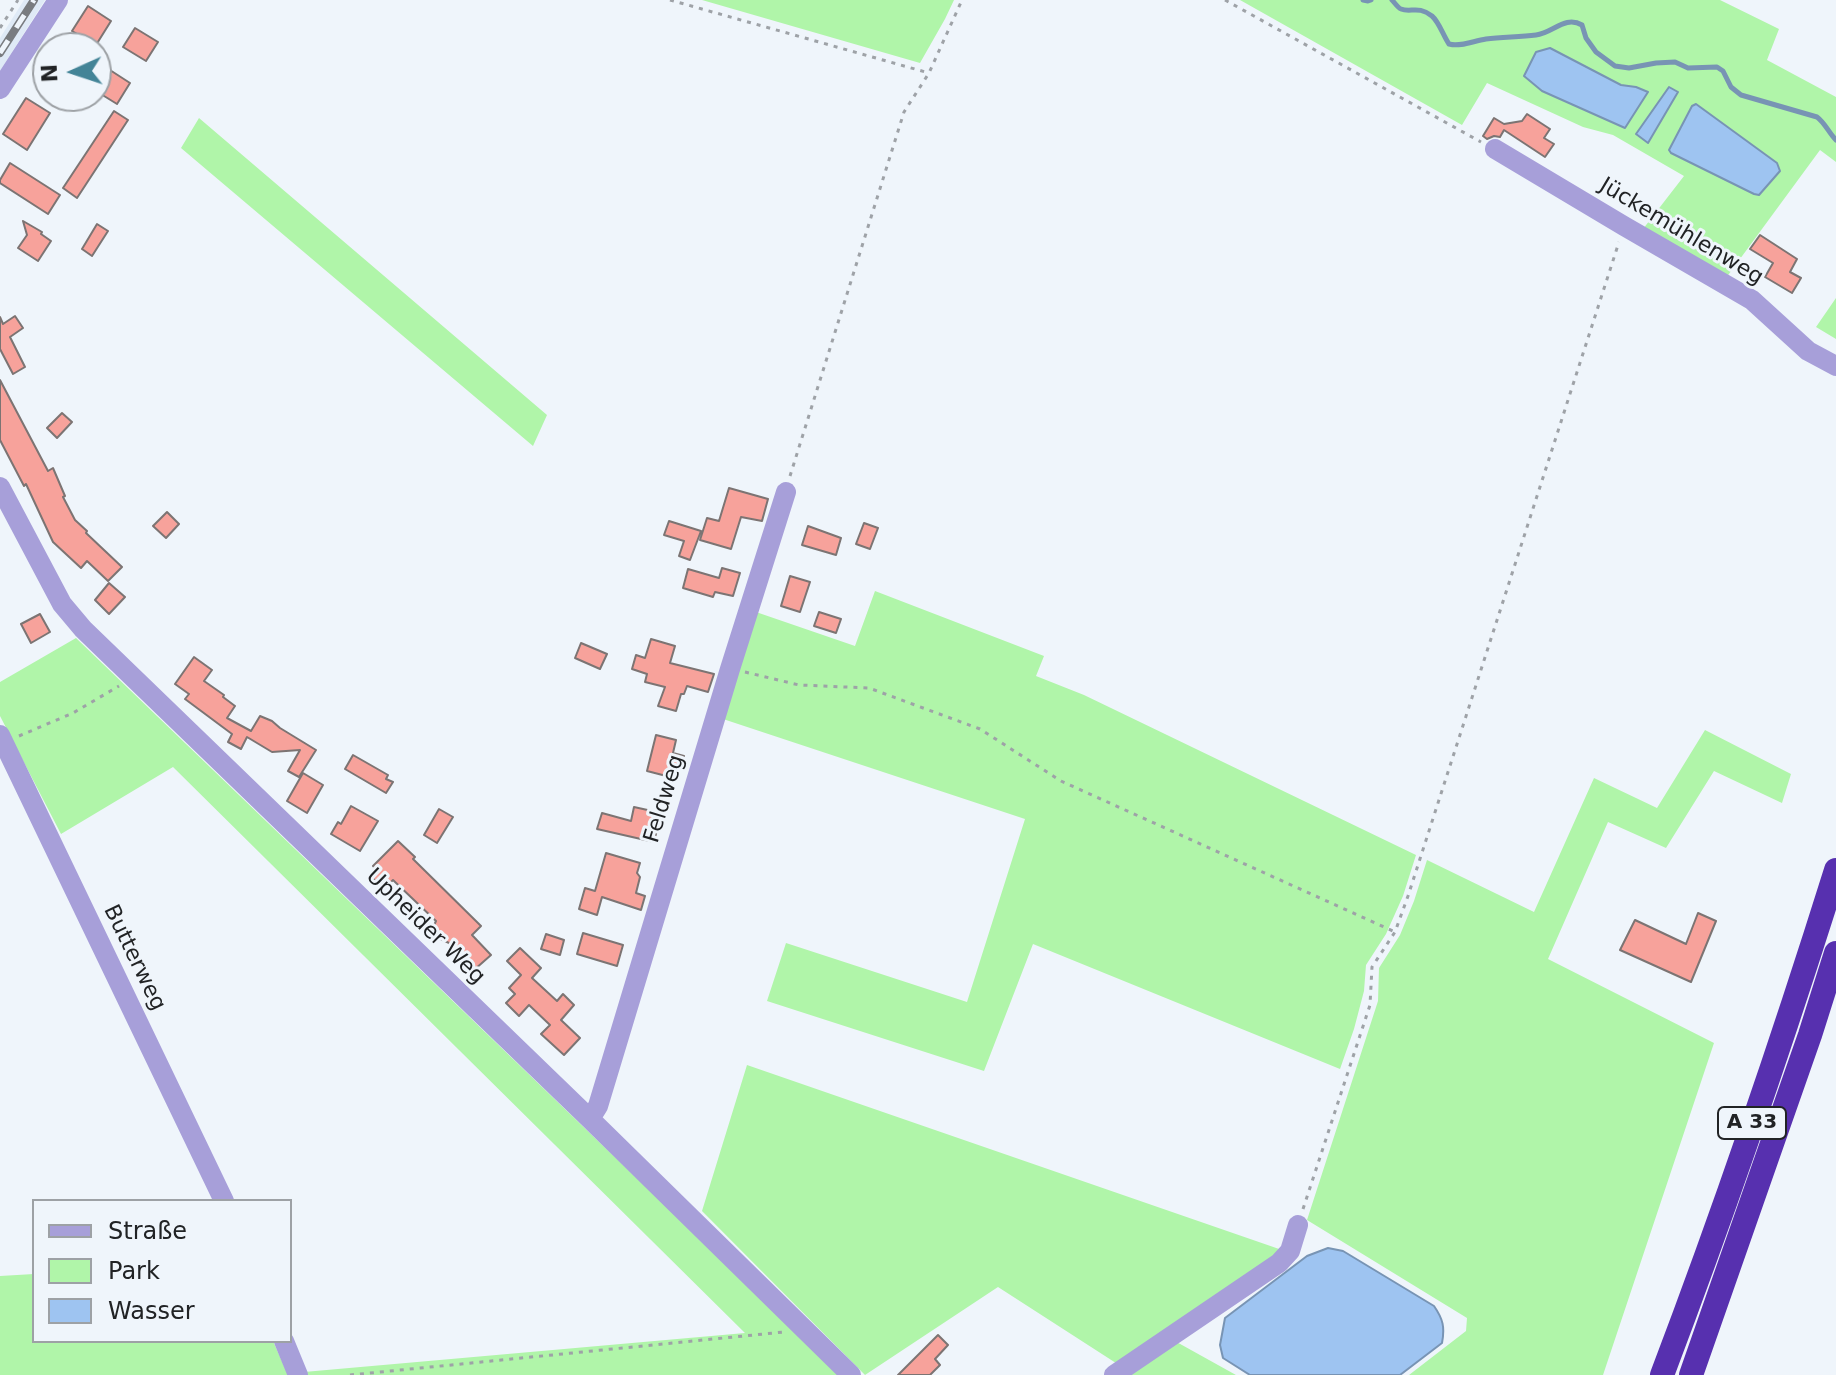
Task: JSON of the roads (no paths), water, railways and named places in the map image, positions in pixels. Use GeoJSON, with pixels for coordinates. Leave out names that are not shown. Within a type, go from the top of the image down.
{"type":"FeatureCollection","features":[{"type":"Feature","properties":{"kind":"highway","name":"A 33"},"geometry":{"type":"LineString","coordinates":[[1662,1375],[1746,1140],[1836,870]]}},
{"type":"Feature","properties":{"kind":"highway","name":"A 33"},"geometry":{"type":"LineString","coordinates":[[1691,1375],[1836,953]]}},
{"type":"Feature","properties":{"kind":"street"},"geometry":{"type":"LineString","coordinates":[[0,89],[58,0]]}},
{"type":"Feature","properties":{"kind":"street","name":"Jückemühlenweg"},"geometry":{"type":"LineString","coordinates":[[1495,149],[1752,300],[1808,351],[1836,366]]}},
{"type":"Feature","properties":{"kind":"street","name":"Upheider Weg"},"geometry":{"type":"LineString","coordinates":[[0,487],[62,604],[83,629],[851,1375]]}},
{"type":"Feature","properties":{"kind":"street","name":"Feldweg"},"geometry":{"type":"LineString","coordinates":[[590,1119],[598,1106],[786,492]]}},
{"type":"Feature","properties":{"kind":"street","name":"Butterweg"},"geometry":{"type":"LineString","coordinates":[[2,739],[223,1199]]}},
{"type":"Feature","properties":{"kind":"street"},"geometry":{"type":"LineString","coordinates":[[1114,1375],[1279,1263],[1290,1251],[1298,1225]]}},
{"type":"Feature","properties":{"kind":"street"},"geometry":{"type":"LineString","coordinates":[[285,1343],[298,1375]]}},
{"type":"Feature","properties":{"kind":"water"},"geometry":{"type":"Polygon","coordinates":[[[1550,48],[1621,85],[1648,92],[1625,128],[1542,91],[1524,76],[1536,52],[1550,48]]]}},
{"type":"Feature","properties":{"kind":"water"},"geometry":{"type":"Polygon","coordinates":[[[1669,87],[1678,92],[1648,143],[1636,134],[1669,87]]]}},
{"type":"Feature","properties":{"kind":"water"},"geometry":{"type":"Polygon","coordinates":[[[1696,104],[1777,163],[1780,171],[1759,195],[1671,153],[1669,150],[1692,106],[1696,104]]]}},
{"type":"Feature","properties":{"kind":"water"},"geometry":{"type":"Polygon","coordinates":[[[1328,1248],[1343,1251],[1434,1306],[1442,1323],[1442,1343],[1400,1375],[1250,1375],[1223,1358],[1220,1345],[1225,1318],[1307,1256],[1328,1248]]]}},
{"type":"Feature","properties":{"kind":"waterway"},"geometry":{"type":"LineString","coordinates":[[1363,0],[1371,0]]}},
{"type":"Feature","properties":{"kind":"waterway"},"geometry":{"type":"LineString","coordinates":[[1392,0],[1401,9],[1419,10],[1432,16],[1449,44],[1454,45],[1536,35],[1564,23],[1576,22],[1582,25],[1586,38],[1596,52],[1615,66],[1629,68],[1675,62],[1688,68],[1717,67],[1741,95],[1817,117],[1836,140]]}},
{"type":"Feature","properties":{"kind":"railway"},"geometry":{"type":"LineString","coordinates":[[0,53],[34,0]]}}]}
